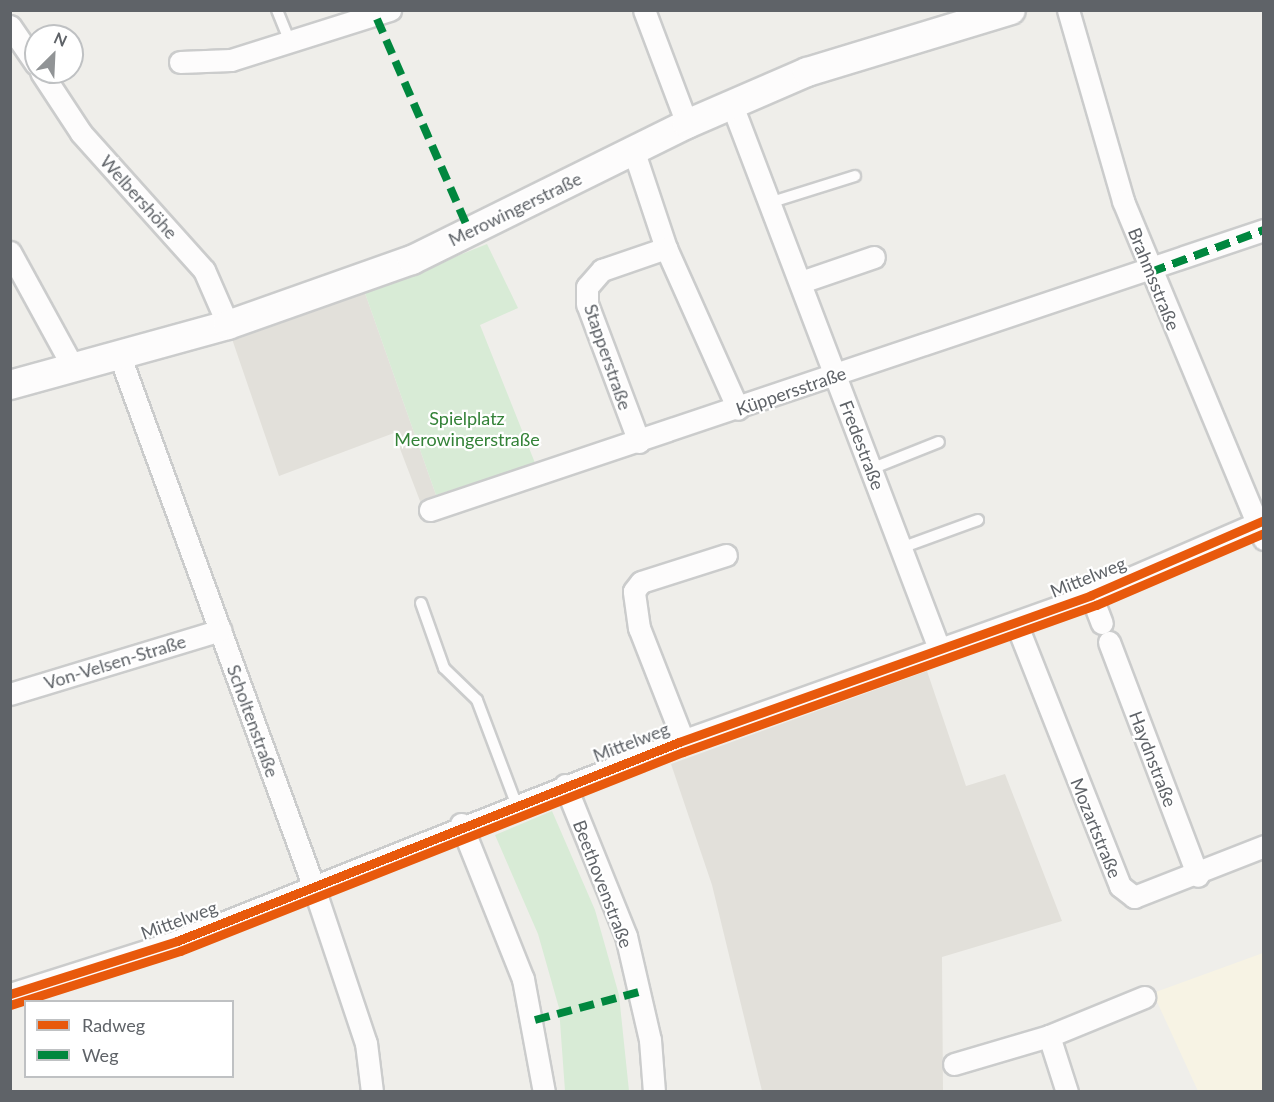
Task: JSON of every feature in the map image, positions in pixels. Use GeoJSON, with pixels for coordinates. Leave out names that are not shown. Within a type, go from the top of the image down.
{"type":"FeatureCollection","features":[{"type":"Feature","properties":{"kind":"street"},"geometry":{"type":"LineString","coordinates":[[180,62],[231,60],[290,43],[362,16],[390,10]]}},
{"type":"Feature","properties":{"kind":"street"},"geometry":{"type":"LineString","coordinates":[[644,10],[687,124]]}},
{"type":"Feature","properties":{"kind":"street","name":"Brahmsstraße"},"geometry":{"type":"LineString","coordinates":[[1068,10],[1099,132],[1151,272],[1261,527]]}},
{"type":"Feature","properties":{"kind":"street","name":"Merowingerstraße"},"geometry":{"type":"LineString","coordinates":[[10,385],[228,325],[412,260],[687,124],[732,105],[880,46],[1004,11]]}},
{"type":"Feature","properties":{"kind":"street"},"geometry":{"type":"LineString","coordinates":[[10,26],[24,46]]}},
{"type":"Feature","properties":{"kind":"street","name":"Welbershöhe"},"geometry":{"type":"LineString","coordinates":[[49,84],[81,133],[204,270],[228,325]]}},
{"type":"Feature","properties":{"kind":"street","name":"Fredestraße"},"geometry":{"type":"LineString","coordinates":[[732,105],[772,202],[940,651]]}},
{"type":"Feature","properties":{"kind":"street"},"geometry":{"type":"LineString","coordinates":[[634,152],[666,248],[738,409]]}},
{"type":"Feature","properties":{"kind":"street","name":"Küppersstraße"},"geometry":{"type":"LineString","coordinates":[[430,510],[1151,272],[1263,230]]}},
{"type":"Feature","properties":{"kind":"street","name":"Stapperstraße"},"geometry":{"type":"LineString","coordinates":[[639,442],[586,304],[587,287],[602,270],[666,248]]}},
{"type":"Feature","properties":{"kind":"street"},"geometry":{"type":"LineString","coordinates":[[10,252],[74,367]]}},
{"type":"Feature","properties":{"kind":"street"},"geometry":{"type":"LineString","coordinates":[[801,282],[874,257]]}},
{"type":"Feature","properties":{"kind":"street","name":"Scholtenstraße"},"geometry":{"type":"LineString","coordinates":[[118,354],[313,885],[366,1043],[372,1092]]}},
{"type":"Feature","properties":{"kind":"street","name":"Mittelweg"},"geometry":{"type":"LineString","coordinates":[[10,994],[177,941],[461,824],[683,740],[1016,623],[1261,527]]}},
{"type":"Feature","properties":{"kind":"street"},"geometry":{"type":"LineString","coordinates":[[683,740],[639,628],[634,591],[641,582],[726,555]]}},
{"type":"Feature","properties":{"kind":"street","name":"Haydnstraße"},"geometry":{"type":"LineString","coordinates":[[1091,595],[1198,876]]}},
{"type":"Feature","properties":{"kind":"street","name":"Mozartstraße"},"geometry":{"type":"LineString","coordinates":[[1016,623],[1120,886],[1134,897],[1198,876],[1263,846]]}},
{"type":"Feature","properties":{"kind":"street","name":"Von-Velsen-Straße"},"geometry":{"type":"LineString","coordinates":[[10,694],[220,630]]}},
{"type":"Feature","properties":{"kind":"street","name":"Beethovenstraße"},"geometry":{"type":"LineString","coordinates":[[565,785],[626,936],[650,1040],[654,1092]]}},
{"type":"Feature","properties":{"kind":"street"},"geometry":{"type":"LineString","coordinates":[[461,824],[523,980],[544,1092]]}},
{"type":"Feature","properties":{"kind":"street"},"geometry":{"type":"LineString","coordinates":[[954,1064],[1049,1036],[1144,997]]}},
{"type":"Feature","properties":{"kind":"street"},"geometry":{"type":"LineString","coordinates":[[1049,1036],[1067,1092]]}},
{"type":"Feature","properties":{"kind":"lane"},"geometry":{"type":"LineString","coordinates":[[277,10],[290,43]]}},
{"type":"Feature","properties":{"kind":"lane"},"geometry":{"type":"LineString","coordinates":[[772,202],[855,176]]}},
{"type":"Feature","properties":{"kind":"lane"},"geometry":{"type":"LineString","coordinates":[[871,469],[939,441]]}},
{"type":"Feature","properties":{"kind":"lane"},"geometry":{"type":"LineString","coordinates":[[901,548],[978,520]]}},
{"type":"Feature","properties":{"kind":"lane"},"geometry":{"type":"LineString","coordinates":[[421,603],[444,669],[477,700],[516,803]]}},
{"type":"Feature","properties":{"kind":"shaded area"},"geometry":{"type":"Polygon","coordinates":[[[365,293],[436,495],[420,501],[394,433],[279,476],[231,336],[365,293]]]}},
{"type":"Feature","properties":{"kind":"shaded area"},"geometry":{"type":"Polygon","coordinates":[[[927,671],[966,786],[1005,774],[1062,921],[942,957],[943,1091],[762,1091],[712,885],[671,764],[927,671]]]}},
{"type":"Feature","properties":{"kind":"shaded area"},"geometry":{"type":"Polygon","coordinates":[[[1263,953],[1263,1091],[1198,1091],[1153,993],[1263,953]]]}},
{"type":"Feature","properties":{"kind":"green space","name":"Spielplatz Merowingerstraße"},"geometry":{"type":"Polygon","coordinates":[[[487,244],[518,308],[480,325],[535,463],[436,495],[365,293],[487,244]]]}},
{"type":"Feature","properties":{"kind":"green space"},"geometry":{"type":"Polygon","coordinates":[[[552,811],[595,910],[619,995],[629,1091],[565,1091],[559,1008],[538,934],[495,835],[552,811]]]}},
{"type":"Feature","properties":{"kind":"marked path"},"geometry":{"type":"LineString","coordinates":[[377,19],[469,231]]}},
{"type":"Feature","properties":{"kind":"marked path"},"geometry":{"type":"LineString","coordinates":[[1151,272],[1264,230]]}},
{"type":"Feature","properties":{"kind":"marked path"},"geometry":{"type":"LineString","coordinates":[[535,1020],[639,992]]}},
{"type":"Feature","properties":{"kind":"cycle path"},"geometry":{"type":"LineString","coordinates":[[10,994],[177,941],[679,742],[1091,595],[1264,520]]}},
{"type":"Feature","properties":{"kind":"cycle path"},"geometry":{"type":"LineString","coordinates":[[26,1000],[180,951],[683,752],[1096,605],[1264,533]]}},
{"type":"Feature","properties":{"kind":"cycle path"},"geometry":{"type":"LineString","coordinates":[[10,1005],[24,1001]]}}]}
